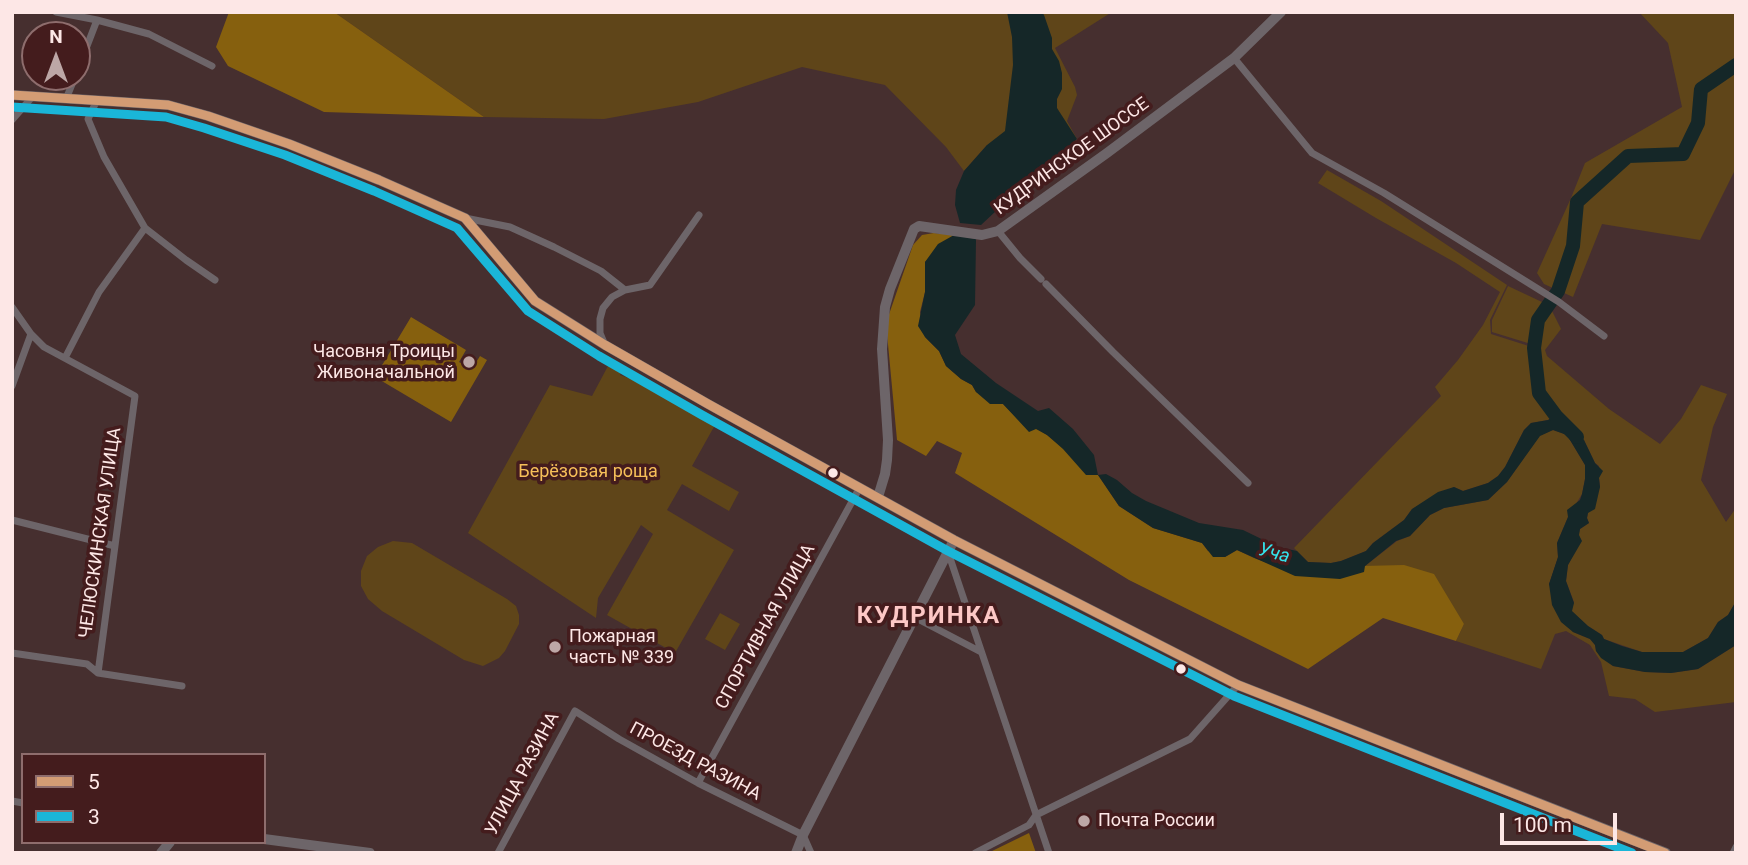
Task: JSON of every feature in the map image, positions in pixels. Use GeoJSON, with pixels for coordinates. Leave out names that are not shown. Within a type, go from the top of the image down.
{"type":"FeatureCollection","features":[{"type":"Feature","properties":{"kind":"street"},"geometry":{"type":"LineString","coordinates":[[56,12],[149,34],[212,66]]}},
{"type":"Feature","properties":{"kind":"street","name":"КУДРИНСКОЕ ШОССЕ"},"geometry":{"type":"LineString","coordinates":[[878,497],[885,474],[888,440],[882,349],[885,307],[914,229],[919,226],[982,235],[998,231],[1108,153],[1234,58],[1281,12]]}},
{"type":"Feature","properties":{"kind":"street"},"geometry":{"type":"LineString","coordinates":[[91,36],[97,20]]}},
{"type":"Feature","properties":{"kind":"street"},"geometry":{"type":"LineString","coordinates":[[1234,58],[1312,153],[1384,193],[1559,302],[1604,336]]}},
{"type":"Feature","properties":{"kind":"street"},"geometry":{"type":"LineString","coordinates":[[66,99],[69,91]]}},
{"type":"Feature","properties":{"kind":"street"},"geometry":{"type":"LineString","coordinates":[[12,95],[168,105],[208,116],[289,144],[465,218],[510,227],[601,271],[625,290]]}},
{"type":"Feature","properties":{"kind":"street"},"geometry":{"type":"LineString","coordinates":[[12,120],[33,96]]}},
{"type":"Feature","properties":{"kind":"street"},"geometry":{"type":"LineString","coordinates":[[96,100],[88,119],[104,157],[145,228],[215,280]]}},
{"type":"Feature","properties":{"kind":"street"},"geometry":{"type":"LineString","coordinates":[[606,345],[600,333],[603,308],[612,297],[625,290],[650,285],[699,215]]}},
{"type":"Feature","properties":{"kind":"street"},"geometry":{"type":"LineString","coordinates":[[465,218],[535,301],[606,345],[954,540],[1238,685],[1666,853]]}},
{"type":"Feature","properties":{"kind":"street"},"geometry":{"type":"LineString","coordinates":[[12,307],[44,347],[65,358],[99,292],[145,228]]}},
{"type":"Feature","properties":{"kind":"street"},"geometry":{"type":"LineString","coordinates":[[998,231],[1043,282],[1248,483]]}},
{"type":"Feature","properties":{"kind":"street"},"geometry":{"type":"LineString","coordinates":[[12,386],[31,334]]}},
{"type":"Feature","properties":{"kind":"street","name":"ЧЕЛЮСКИНСКАЯ УЛИЦА"},"geometry":{"type":"LineString","coordinates":[[65,358],[135,397],[98,673]]}},
{"type":"Feature","properties":{"kind":"street","name":"СПОРТИВНАЯ УЛИЦА"},"geometry":{"type":"LineString","coordinates":[[698,783],[860,487]]}},
{"type":"Feature","properties":{"kind":"street"},"geometry":{"type":"LineString","coordinates":[[12,520],[115,546]]}},
{"type":"Feature","properties":{"kind":"street"},"geometry":{"type":"LineString","coordinates":[[796,853],[954,540]]}},
{"type":"Feature","properties":{"kind":"street"},"geometry":{"type":"LineString","coordinates":[[947,551],[1049,853]]}},
{"type":"Feature","properties":{"kind":"street"},"geometry":{"type":"LineString","coordinates":[[914,617],[982,653]]}},
{"type":"Feature","properties":{"kind":"street"},"geometry":{"type":"LineString","coordinates":[[12,653],[87,664],[98,673],[182,686]]}},
{"type":"Feature","properties":{"kind":"street"},"geometry":{"type":"LineString","coordinates":[[975,853],[1029,825],[1036,815],[1189,739],[1238,685]]}},
{"type":"Feature","properties":{"kind":"street","name":"ПРОЕЗД РАЗИНА"},"geometry":{"type":"LineString","coordinates":[[575,711],[698,783],[803,835]]}},
{"type":"Feature","properties":{"kind":"street","name":"УЛИЦА РАЗИНА"},"geometry":{"type":"LineString","coordinates":[[498,853],[575,711]]}},
{"type":"Feature","properties":{"kind":"street"},"geometry":{"type":"LineString","coordinates":[[803,835],[811,853]]}},
{"type":"Feature","properties":{"kind":"street"},"geometry":{"type":"LineString","coordinates":[[266,839],[370,853]]}},
{"type":"Feature","properties":{"kind":"street"},"geometry":{"type":"LineString","coordinates":[[1733,853],[1736,847]]}},
{"type":"Feature","properties":{"kind":"green space"},"geometry":{"type":"Polygon","coordinates":[[[334,12],[1112,12],[1055,48],[1077,95],[1067,121],[1077,139],[987,145],[964,171],[946,147],[885,85],[802,67],[698,102],[604,119],[484,117],[334,12]]]}},
{"type":"Feature","properties":{"kind":"green space"},"geometry":{"type":"Polygon","coordinates":[[[1639,12],[1736,12],[1736,168],[1700,240],[1602,224],[1573,297],[1544,284],[1537,273],[1585,163],[1682,107],[1668,43],[1639,12]]]}},
{"type":"Feature","properties":{"kind":"green space"},"geometry":{"type":"Polygon","coordinates":[[[1327,170],[1381,201],[1507,285],[1490,320],[1491,334],[1535,348],[1543,321],[1552,311],[1561,329],[1545,350],[1547,356],[1609,409],[1660,444],[1681,419],[1701,385],[1727,394],[1713,427],[1701,480],[1726,522],[1736,508],[1736,601],[1708,638],[1683,652],[1642,652],[1604,639],[1571,611],[1574,602],[1566,581],[1568,565],[1580,529],[1589,523],[1588,513],[1600,487],[1599,466],[1584,440],[1553,417],[1531,423],[1524,430],[1498,476],[1488,483],[1463,491],[1454,487],[1412,509],[1404,520],[1366,551],[1331,563],[1308,562],[1294,548],[1441,396],[1435,387],[1483,325],[1500,292],[1456,263],[1318,183],[1327,170]]]}},
{"type":"Feature","properties":{"kind":"green space"},"geometry":{"type":"Polygon","coordinates":[[[1508,286],[1551,309],[1541,320],[1537,319],[1531,344],[1492,332],[1492,320],[1508,286]]]}},
{"type":"Feature","properties":{"kind":"green space","name":"Берёзовая роща"},"geometry":{"type":"Polygon","coordinates":[[[608,366],[715,425],[692,466],[739,492],[729,511],[682,484],[667,510],[734,550],[675,653],[607,615],[653,534],[641,525],[598,598],[596,618],[468,533],[550,385],[592,396],[608,366]]]}},
{"type":"Feature","properties":{"kind":"green space"},"geometry":{"type":"Polygon","coordinates":[[[1553,430],[1567,435],[1585,465],[1582,494],[1557,543],[1558,557],[1549,584],[1573,632],[1590,639],[1596,651],[1613,666],[1645,672],[1671,673],[1698,669],[1736,645],[1736,702],[1655,712],[1635,699],[1609,696],[1601,662],[1590,645],[1566,631],[1555,634],[1541,669],[1456,641],[1464,624],[1365,566],[1397,541],[1410,536],[1430,515],[1444,508],[1488,500],[1507,482],[1539,436],[1553,430]]]}},
{"type":"Feature","properties":{"kind":"green space"},"geometry":{"type":"Polygon","coordinates":[[[393,541],[412,543],[516,606],[519,624],[499,658],[483,666],[464,660],[382,611],[368,599],[361,586],[361,571],[367,556],[378,547],[393,541]]]}},
{"type":"Feature","properties":{"kind":"green space"},"geometry":{"type":"Polygon","coordinates":[[[720,613],[740,624],[725,650],[705,639],[720,613]]]}},
{"type":"Feature","properties":{"kind":"shaded area"},"geometry":{"type":"Polygon","coordinates":[[[229,12],[334,12],[484,117],[324,112],[228,66],[216,47],[229,12]]]}},
{"type":"Feature","properties":{"kind":"shaded area"},"geometry":{"type":"Polygon","coordinates":[[[922,235],[954,235],[925,262],[925,292],[920,312],[925,337],[939,351],[946,366],[972,385],[976,392],[1003,404],[1098,475],[1119,506],[1153,528],[1202,543],[1208,551],[1225,557],[1237,550],[1281,568],[1404,565],[1434,574],[1464,624],[1456,641],[1383,618],[1308,669],[1129,580],[955,473],[962,453],[937,441],[926,456],[897,440],[886,323],[913,245],[922,235]]]}},
{"type":"Feature","properties":{"kind":"shaded area"},"geometry":{"type":"Polygon","coordinates":[[[411,317],[466,350],[459,362],[472,369],[480,356],[487,360],[451,422],[375,377],[411,317]]]}},
{"type":"Feature","properties":{"kind":"shaded area"},"geometry":{"type":"Polygon","coordinates":[[[1029,833],[1036,853],[988,853],[1029,833]]]}},
{"type":"Feature","properties":{"kind":"water"},"geometry":{"type":"Polygon","coordinates":[[[1007,12],[1042,12],[1044,15],[1052,38],[1052,49],[1062,73],[1062,89],[1057,99],[1057,108],[1077,139],[981,225],[960,223],[955,205],[956,190],[964,171],[987,145],[1005,131],[1013,65],[1012,37],[1007,12]]]}},
{"type":"Feature","properties":{"kind":"water"},"geometry":{"type":"Polygon","coordinates":[[[954,235],[976,239],[975,305],[955,335],[961,354],[996,383],[1038,411],[1049,408],[1073,429],[1094,455],[1098,475],[1086,475],[1047,435],[1036,429],[1029,432],[1003,404],[990,404],[972,385],[946,366],[939,351],[918,326],[925,292],[925,262],[938,244],[954,235]]]}},
{"type":"Feature","properties":{"kind":"water","name":"Уча"},"geometry":{"type":"Polygon","coordinates":[[[1553,417],[1584,440],[1595,463],[1603,471],[1599,478],[1600,487],[1595,509],[1588,513],[1589,523],[1580,529],[1582,541],[1568,565],[1566,581],[1574,603],[1572,611],[1604,639],[1622,646],[1642,652],[1683,652],[1708,638],[1736,601],[1736,645],[1698,669],[1671,673],[1645,672],[1613,666],[1601,658],[1590,639],[1573,632],[1561,622],[1552,605],[1549,584],[1558,557],[1557,543],[1568,517],[1567,510],[1580,500],[1582,494],[1585,465],[1567,435],[1553,430],[1540,436],[1507,482],[1488,500],[1444,508],[1430,515],[1410,536],[1396,541],[1365,566],[1364,572],[1340,579],[1295,576],[1237,550],[1225,557],[1213,557],[1202,543],[1153,528],[1119,506],[1098,475],[1106,474],[1146,501],[1199,523],[1243,530],[1278,547],[1297,551],[1308,562],[1331,563],[1366,551],[1404,520],[1412,509],[1438,492],[1454,487],[1463,491],[1488,483],[1505,467],[1524,430],[1531,423],[1553,417]]]}},
{"type":"Feature","properties":{"kind":"waterway"},"geometry":{"type":"LineString","coordinates":[[1577,437],[1556,416],[1539,393],[1534,348],[1538,320],[1558,291],[1573,246],[1577,202],[1628,156],[1683,154],[1698,123],[1701,89],[1736,65]]}},
{"type":"Feature","properties":{"kind":"transit line","name":"5"},"geometry":{"type":"LineString","coordinates":[[12,95],[168,105],[289,144],[465,218],[535,301],[708,404],[954,540],[1238,685],[1665,853]]}},
{"type":"Feature","properties":{"kind":"transit line","name":"3"},"geometry":{"type":"LineString","coordinates":[[12,107],[166,117],[285,155],[457,228],[528,311],[599,356],[702,415],[948,551],[1234,696],[1632,853]]}},
{"type":"Feature","properties":{"kind":"place","name":"Часовня Троицы Живоначальной"},"geometry":{"type":"Point","coordinates":[469,362]}},
{"type":"Feature","properties":{"kind":"place","name":"Пожарная часть № 339"},"geometry":{"type":"Point","coordinates":[555,647]}},
{"type":"Feature","properties":{"kind":"place","name":"Почта России"},"geometry":{"type":"Point","coordinates":[1084,821]}},
{"type":"Feature","properties":{"kind":"district","name":"КУДРИНКА"},"geometry":{"type":"Point","coordinates":[929,617]}}]}
